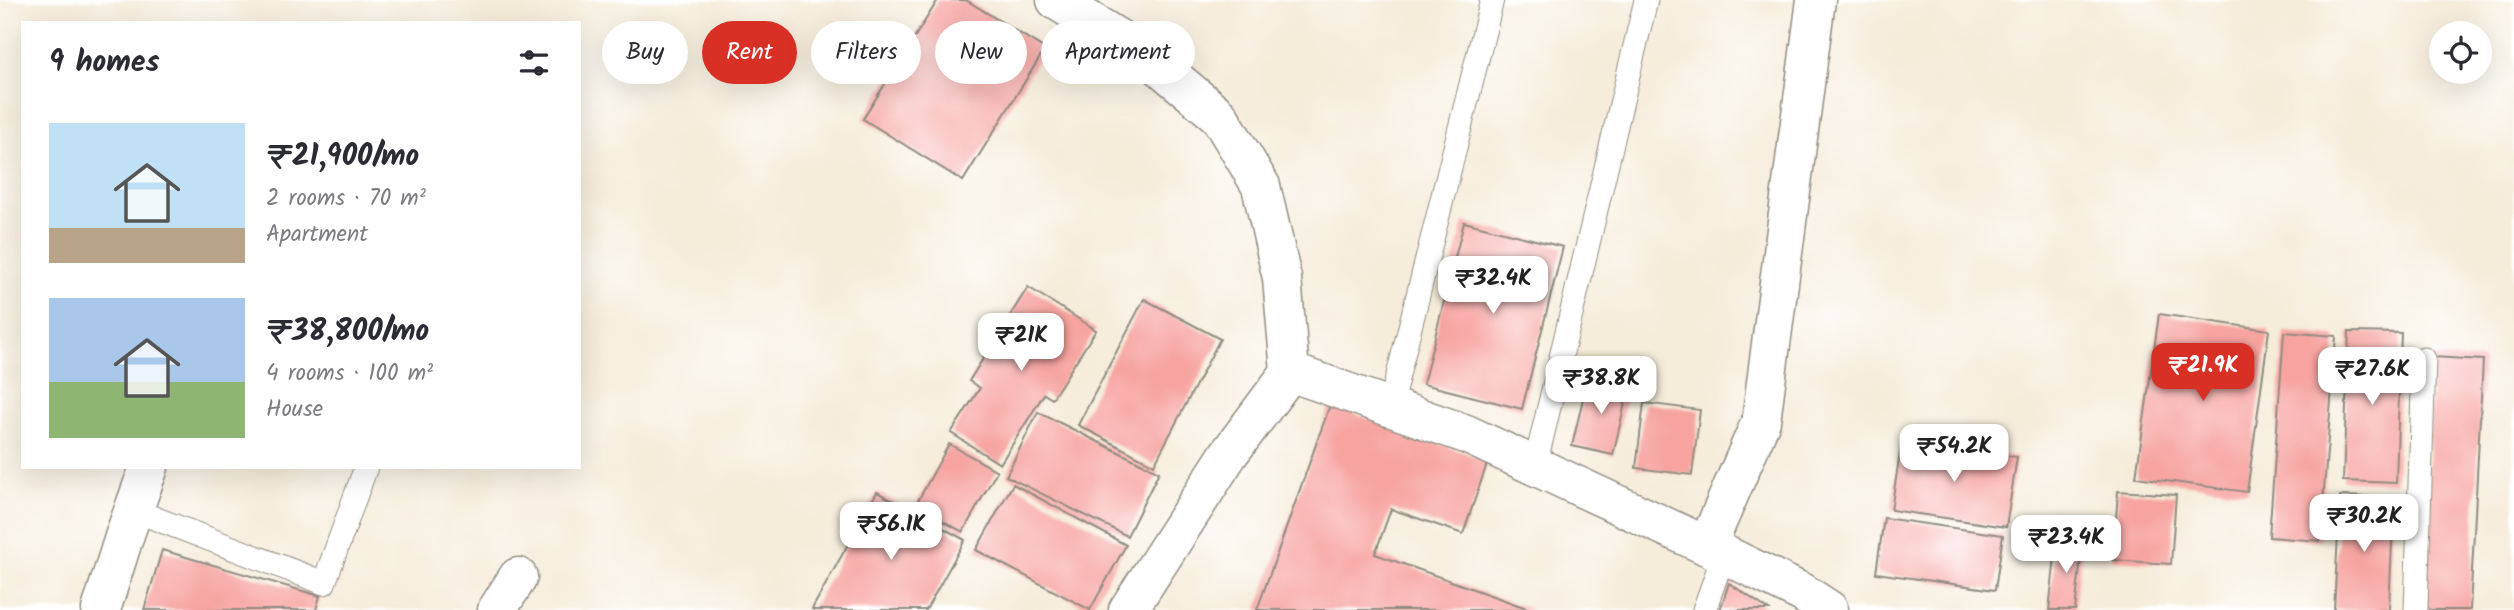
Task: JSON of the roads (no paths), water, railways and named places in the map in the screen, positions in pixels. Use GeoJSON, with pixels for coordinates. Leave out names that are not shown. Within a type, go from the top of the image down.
{"type":"FeatureCollection","features":[{"type":"Feature","properties":{"kind":"street"},"geometry":{"type":"LineString","coordinates":[[1056,0],[1151,60],[1219,116],[1261,186],[1282,278],[1290,372],[1228,456],[1128,610]]}},
{"type":"Feature","properties":{"kind":"street"},"geometry":{"type":"LineString","coordinates":[[1716,550],[1760,421],[1816,0]]}},
{"type":"Feature","properties":{"kind":"street"},"geometry":{"type":"LineString","coordinates":[[1290,372],[1466,434],[1716,550],[1803,593],[1829,610]]}},
{"type":"Feature","properties":{"kind":"street"},"geometry":{"type":"LineString","coordinates":[[101,610],[148,469]]}},
{"type":"Feature","properties":{"kind":"street"},"geometry":{"type":"LineString","coordinates":[[497,610],[518,577]]}},
{"type":"Feature","properties":{"kind":"lane"},"geometry":{"type":"LineString","coordinates":[[1390,407],[1492,0]]}},
{"type":"Feature","properties":{"kind":"lane"},"geometry":{"type":"LineString","coordinates":[[1535,466],[1646,0]]}},
{"type":"Feature","properties":{"kind":"lane"},"geometry":{"type":"LineString","coordinates":[[2416,610],[2424,359]]}},
{"type":"Feature","properties":{"kind":"lane"},"geometry":{"type":"LineString","coordinates":[[133,510],[324,583],[365,469]]}},
{"type":"Feature","properties":{"kind":"lane"},"geometry":{"type":"LineString","coordinates":[[1704,610],[1716,550]]}}]}
